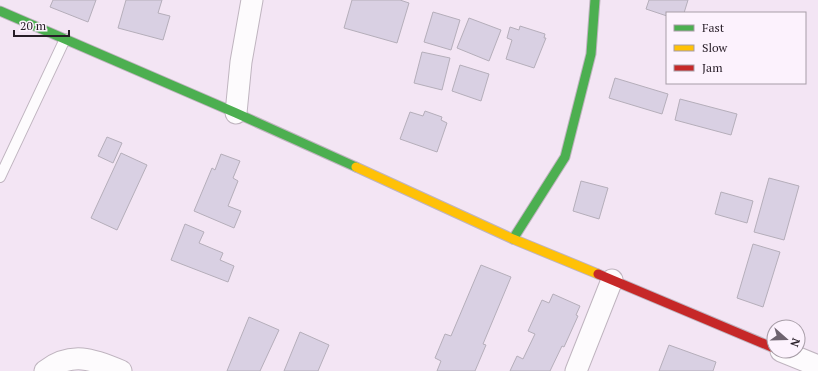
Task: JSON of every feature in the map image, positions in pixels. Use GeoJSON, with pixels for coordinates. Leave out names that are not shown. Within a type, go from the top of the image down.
{"type":"FeatureCollection","features":[{"type":"Feature","properties":{"kind":"street"},"geometry":{"type":"LineString","coordinates":[[236,113],[241,62],[252,0]]}},
{"type":"Feature","properties":{"kind":"street"},"geometry":{"type":"LineString","coordinates":[[513,238],[565,157],[591,54],[595,0]]}},
{"type":"Feature","properties":{"kind":"street"},"geometry":{"type":"LineString","coordinates":[[0,12],[236,113],[513,238],[766,345]]}},
{"type":"Feature","properties":{"kind":"street"},"geometry":{"type":"LineString","coordinates":[[576,371],[612,280]]}},
{"type":"Feature","properties":{"kind":"street"},"geometry":{"type":"LineString","coordinates":[[45,371],[68,358],[97,361],[121,371]]}},
{"type":"Feature","properties":{"kind":"street"},"geometry":{"type":"LineString","coordinates":[[801,359],[818,366]]}},
{"type":"Feature","properties":{"kind":"lane"},"geometry":{"type":"LineString","coordinates":[[0,177],[65,39]]}},
{"type":"Feature","properties":{"kind":"building"},"geometry":{"type":"Polygon","coordinates":[[[53,0],[96,0],[88,22],[50,7],[53,0]]]}},
{"type":"Feature","properties":{"kind":"building"},"geometry":{"type":"Polygon","coordinates":[[[126,0],[162,0],[158,13],[170,16],[163,40],[118,28],[126,0]]]}},
{"type":"Feature","properties":{"kind":"building"},"geometry":{"type":"Polygon","coordinates":[[[352,0],[400,0],[409,3],[397,43],[344,28],[352,0]]]}},
{"type":"Feature","properties":{"kind":"building"},"geometry":{"type":"Polygon","coordinates":[[[649,0],[688,0],[684,12],[666,12],[666,16],[646,9],[649,0]]]}},
{"type":"Feature","properties":{"kind":"building"},"geometry":{"type":"Polygon","coordinates":[[[433,12],[460,20],[451,50],[424,42],[433,12]]]}},
{"type":"Feature","properties":{"kind":"building"},"geometry":{"type":"Polygon","coordinates":[[[469,18],[501,30],[489,61],[457,48],[469,18]]]}},
{"type":"Feature","properties":{"kind":"building"},"geometry":{"type":"Polygon","coordinates":[[[520,26],[545,34],[544,38],[546,38],[534,68],[506,59],[512,40],[507,38],[510,27],[519,30],[520,26]]]}},
{"type":"Feature","properties":{"kind":"building"},"geometry":{"type":"Polygon","coordinates":[[[422,52],[450,58],[442,90],[414,83],[422,52]]]}},
{"type":"Feature","properties":{"kind":"building"},"geometry":{"type":"Polygon","coordinates":[[[460,65],[489,74],[481,101],[452,91],[460,65]]]}},
{"type":"Feature","properties":{"kind":"building"},"geometry":{"type":"Polygon","coordinates":[[[615,78],[668,94],[662,114],[609,98],[615,78]]]}},
{"type":"Feature","properties":{"kind":"building"},"geometry":{"type":"Polygon","coordinates":[[[680,99],[737,114],[731,135],[675,120],[680,99]]]}},
{"type":"Feature","properties":{"kind":"building"},"geometry":{"type":"Polygon","coordinates":[[[425,111],[442,117],[441,120],[447,123],[437,152],[400,139],[410,112],[423,116],[425,111]]]}},
{"type":"Feature","properties":{"kind":"building"},"geometry":{"type":"Polygon","coordinates":[[[107,137],[122,143],[113,163],[98,156],[107,137]]]}},
{"type":"Feature","properties":{"kind":"building"},"geometry":{"type":"Polygon","coordinates":[[[121,153],[147,165],[117,230],[91,218],[121,153]]]}},
{"type":"Feature","properties":{"kind":"building"},"geometry":{"type":"Polygon","coordinates":[[[221,154],[240,161],[233,178],[238,181],[228,206],[241,211],[234,228],[194,211],[212,168],[215,170],[221,154]]]}},
{"type":"Feature","properties":{"kind":"building"},"geometry":{"type":"Polygon","coordinates":[[[769,178],[799,186],[784,240],[754,232],[769,178]]]}},
{"type":"Feature","properties":{"kind":"building"},"geometry":{"type":"Polygon","coordinates":[[[581,181],[608,188],[599,219],[573,211],[581,181]]]}},
{"type":"Feature","properties":{"kind":"building"},"geometry":{"type":"Polygon","coordinates":[[[721,192],[753,201],[747,223],[715,214],[721,192]]]}},
{"type":"Feature","properties":{"kind":"building"},"geometry":{"type":"Polygon","coordinates":[[[185,224],[204,232],[199,243],[223,253],[220,260],[234,266],[228,282],[171,260],[185,224]]]}},
{"type":"Feature","properties":{"kind":"building"},"geometry":{"type":"Polygon","coordinates":[[[753,244],[780,252],[763,307],[737,298],[753,244]]]}},
{"type":"Feature","properties":{"kind":"building"},"geometry":{"type":"Polygon","coordinates":[[[481,265],[511,277],[483,344],[486,345],[475,371],[437,371],[441,361],[435,358],[445,334],[451,336],[481,265]]]}},
{"type":"Feature","properties":{"kind":"building"},"geometry":{"type":"Polygon","coordinates":[[[553,294],[580,306],[576,315],[578,316],[564,347],[562,346],[550,371],[510,371],[517,356],[523,359],[535,334],[528,331],[542,300],[549,303],[553,294]]]}},
{"type":"Feature","properties":{"kind":"building"},"geometry":{"type":"Polygon","coordinates":[[[249,317],[279,330],[260,371],[227,371],[249,317]]]}},
{"type":"Feature","properties":{"kind":"building"},"geometry":{"type":"Polygon","coordinates":[[[300,332],[329,345],[318,371],[284,371],[300,332]]]}},
{"type":"Feature","properties":{"kind":"building"},"geometry":{"type":"Polygon","coordinates":[[[669,345],[716,362],[713,371],[659,371],[669,345]]]}},
{"type":"Feature","properties":{"kind":"traffic: fast"},"geometry":{"type":"LineString","coordinates":[[513,239],[565,157],[591,54],[595,0]]}},
{"type":"Feature","properties":{"kind":"traffic: fast"},"geometry":{"type":"LineString","coordinates":[[0,11],[236,113],[356,167]]}},
{"type":"Feature","properties":{"kind":"traffic: slow"},"geometry":{"type":"LineString","coordinates":[[356,167],[513,239],[598,274]]}},
{"type":"Feature","properties":{"kind":"traffic: jam"},"geometry":{"type":"LineString","coordinates":[[598,274],[766,345]]}}]}
